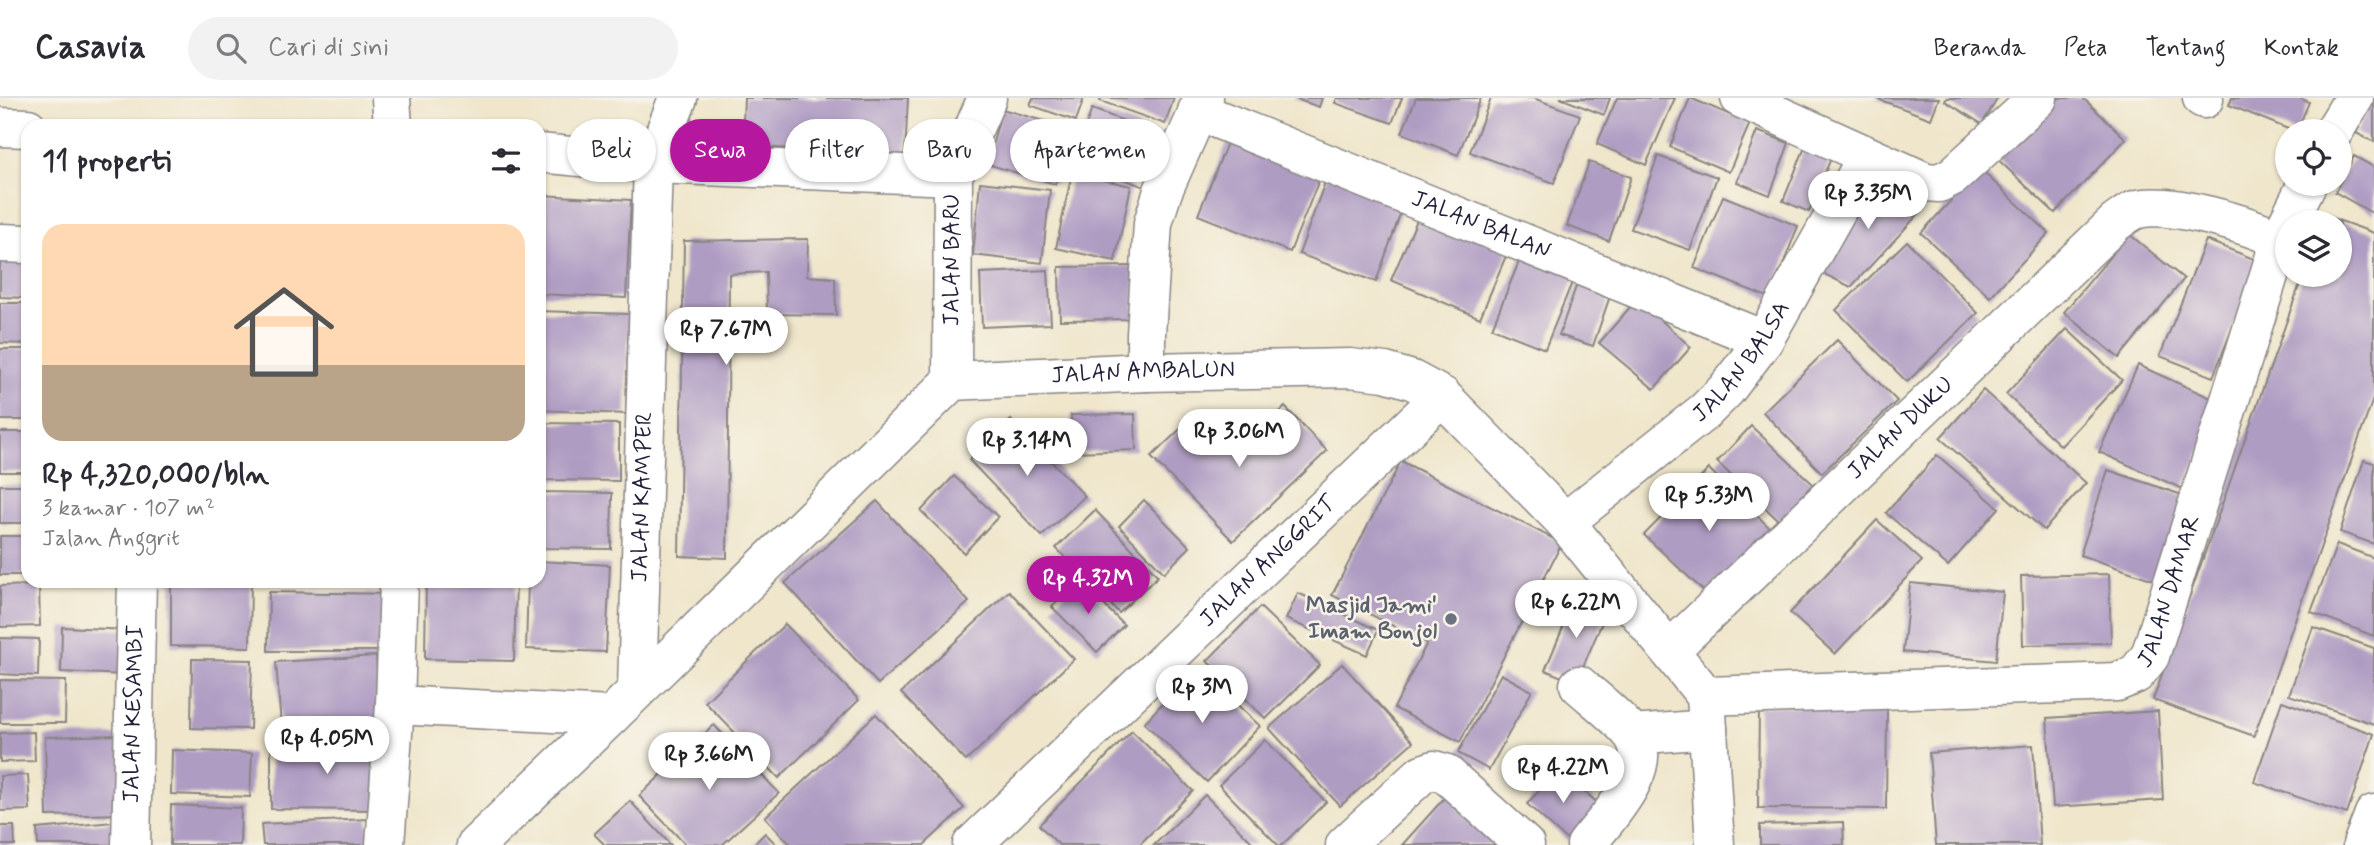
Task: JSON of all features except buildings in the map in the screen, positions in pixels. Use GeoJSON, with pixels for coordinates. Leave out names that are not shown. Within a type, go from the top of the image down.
{"type":"FeatureCollection","features":[{"type":"Feature","properties":{"kind":"street"},"geometry":{"type":"LineString","coordinates":[[391,98],[392,119]]}},
{"type":"Feature","properties":{"kind":"street","name":"JALAN KAMPER"},"geometry":{"type":"LineString","coordinates":[[656,156],[678,98]]}},
{"type":"Feature","properties":{"kind":"street"},"geometry":{"type":"LineString","coordinates":[[978,119],[987,98]]}},
{"type":"Feature","properties":{"kind":"street"},"geometry":{"type":"LineString","coordinates":[[1740,98],[1867,157],[1926,182],[1940,183],[1953,176],[2038,98]]}},
{"type":"Feature","properties":{"kind":"street"},"geometry":{"type":"LineString","coordinates":[[2341,119],[2354,98]]}},
{"type":"Feature","properties":{"kind":"street","name":"JALAN BALAN"},"geometry":{"type":"LineString","coordinates":[[1146,372],[1153,223],[1163,191],[1200,104],[1764,340]]}},
{"type":"Feature","properties":{"kind":"street"},"geometry":{"type":"LineString","coordinates":[[0,127],[21,128]]}},
{"type":"Feature","properties":{"kind":"street","name":"JALAN BARU"},"geometry":{"type":"LineString","coordinates":[[546,154],[567,156]]}},
{"type":"Feature","properties":{"kind":"street","name":"JALAN BALSA"},"geometry":{"type":"LineString","coordinates":[[1565,522],[1706,411],[1735,380],[1764,340],[1867,157]]}},
{"type":"Feature","properties":{"kind":"street","name":"JALAN BARU"},"geometry":{"type":"LineString","coordinates":[[656,164],[903,174]]}},
{"type":"Feature","properties":{"kind":"street","name":"JALAN KAMPER"},"geometry":{"type":"LineString","coordinates":[[637,689],[652,182]]}},
{"type":"Feature","properties":{"kind":"street","name":"JALAN BARU"},"geometry":{"type":"LineString","coordinates":[[952,381],[953,182]]}},
{"type":"Feature","properties":{"kind":"street","name":"JALAN DUKU"},"geometry":{"type":"LineString","coordinates":[[1670,650],[2115,223],[2135,209],[2161,206],[2250,227],[2275,228]]}},
{"type":"Feature","properties":{"kind":"street"},"geometry":{"type":"LineString","coordinates":[[0,243],[21,243]]}},
{"type":"Feature","properties":{"kind":"street","name":"JALAN DAMAR"},"geometry":{"type":"LineString","coordinates":[[1633,735],[1707,713],[2117,682],[2136,674],[2150,656],[2275,261]]}},
{"type":"Feature","properties":{"kind":"street","name":"JALAN AMBALUN"},"geometry":{"type":"LineString","coordinates":[[952,381],[1146,372],[1350,368],[1385,372],[1412,380],[1442,396],[1565,522],[1670,650],[1707,713]]}},
{"type":"Feature","properties":{"kind":"street"},"geometry":{"type":"LineString","coordinates":[[477,845],[952,381]]}},
{"type":"Feature","properties":{"kind":"street","name":"JALAN ANGGRIT"},"geometry":{"type":"LineString","coordinates":[[972,845],[1442,396]]}},
{"type":"Feature","properties":{"kind":"street","name":"JALAN KESAMBI"},"geometry":{"type":"LineString","coordinates":[[131,845],[137,588]]}},
{"type":"Feature","properties":{"kind":"street"},"geometry":{"type":"LineString","coordinates":[[385,845],[396,705],[399,588]]}},
{"type":"Feature","properties":{"kind":"street"},"geometry":{"type":"LineString","coordinates":[[1579,685],[1633,735],[1640,757],[1634,780],[1586,845]]}},
{"type":"Feature","properties":{"kind":"street"},"geometry":{"type":"LineString","coordinates":[[396,705],[611,716]]}},
{"type":"Feature","properties":{"kind":"street"},"geometry":{"type":"LineString","coordinates":[[1707,713],[1715,845]]}},
{"type":"Feature","properties":{"kind":"street"},"geometry":{"type":"LineString","coordinates":[[1345,845],[1422,774],[1434,770],[1445,773],[1525,845]]}},
{"type":"Feature","properties":{"kind":"street"},"geometry":{"type":"LineString","coordinates":[[2362,845],[2374,814]]}},
{"type":"Feature","properties":{"kind":"place","name":"Masjid Jami' Imam Bonjol"},"geometry":{"type":"Point","coordinates":[1451,619]}}]}
